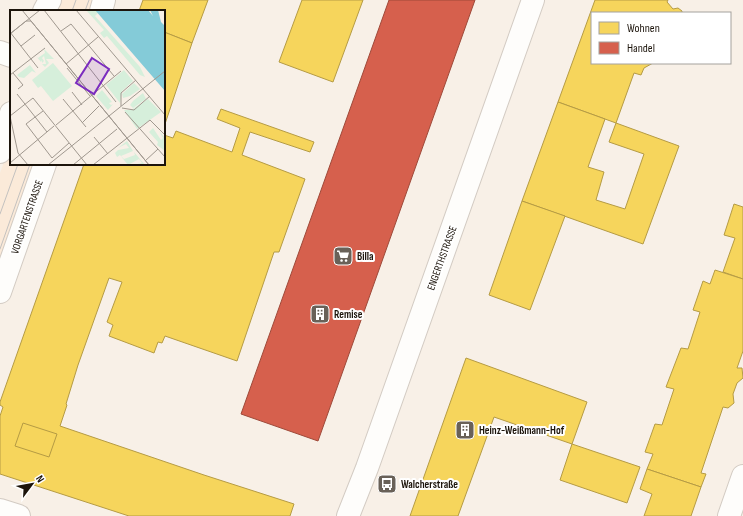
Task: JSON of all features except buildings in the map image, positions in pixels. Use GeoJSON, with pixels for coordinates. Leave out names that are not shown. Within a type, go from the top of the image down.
{"type":"FeatureCollection","features":[{"type":"Feature","properties":{"kind":"street"},"geometry":{"type":"LineString","coordinates":[[45,10],[50,0]]}},
{"type":"Feature","properties":{"kind":"street"},"geometry":{"type":"LineString","coordinates":[[100,10],[104,0]]}},
{"type":"Feature","properties":{"kind":"street","name":"ENGERTHSTRASSE"},"geometry":{"type":"LineString","coordinates":[[348,516],[372,453],[533,0]]}},
{"type":"Feature","properties":{"kind":"street"},"geometry":{"type":"LineString","coordinates":[[0,52],[10,56]]}},
{"type":"Feature","properties":{"kind":"street"},"geometry":{"type":"LineString","coordinates":[[0,152],[10,116]]}},
{"type":"Feature","properties":{"kind":"street","name":"VORGARTENSTRASSE"},"geometry":{"type":"LineString","coordinates":[[0,292],[45,165]]}},
{"type":"Feature","properties":{"kind":"street"},"geometry":{"type":"LineString","coordinates":[[729,516],[743,476]]}},
{"type":"Feature","properties":{"kind":"street"},"geometry":{"type":"LineString","coordinates":[[0,510],[19,516]]}},
{"type":"Feature","properties":{"kind":"shaded area"},"geometry":{"type":"Polygon","coordinates":[[[56,0],[96,0],[93,10],[51,10],[56,0]]]}},
{"type":"Feature","properties":{"kind":"shaded area"},"geometry":{"type":"Polygon","coordinates":[[[10,145],[10,165],[37,165],[0,269],[0,173],[10,145]]]}},
{"type":"Feature","properties":{"kind":"tram line"},"geometry":{"type":"LineString","coordinates":[[72,10],[76,0]]}},
{"type":"Feature","properties":{"kind":"tram line"},"geometry":{"type":"LineString","coordinates":[[85,10],[89,0]]}},
{"type":"Feature","properties":{"kind":"tram line"},"geometry":{"type":"LineString","coordinates":[[0,214],[18,165]]}},
{"type":"Feature","properties":{"kind":"tram line"},"geometry":{"type":"LineString","coordinates":[[0,249],[30,165]]}},
{"type":"Feature","properties":{"kind":"place","name":"Billa"},"geometry":{"type":"Point","coordinates":[343,256]}},
{"type":"Feature","properties":{"kind":"place","name":"Remise"},"geometry":{"type":"Point","coordinates":[320,314]}},
{"type":"Feature","properties":{"kind":"place","name":"Heinz-Weißmann-Hof"},"geometry":{"type":"Point","coordinates":[465,430]}},
{"type":"Feature","properties":{"kind":"place","name":"Walcherstraße"},"geometry":{"type":"Point","coordinates":[387,484]}}]}
